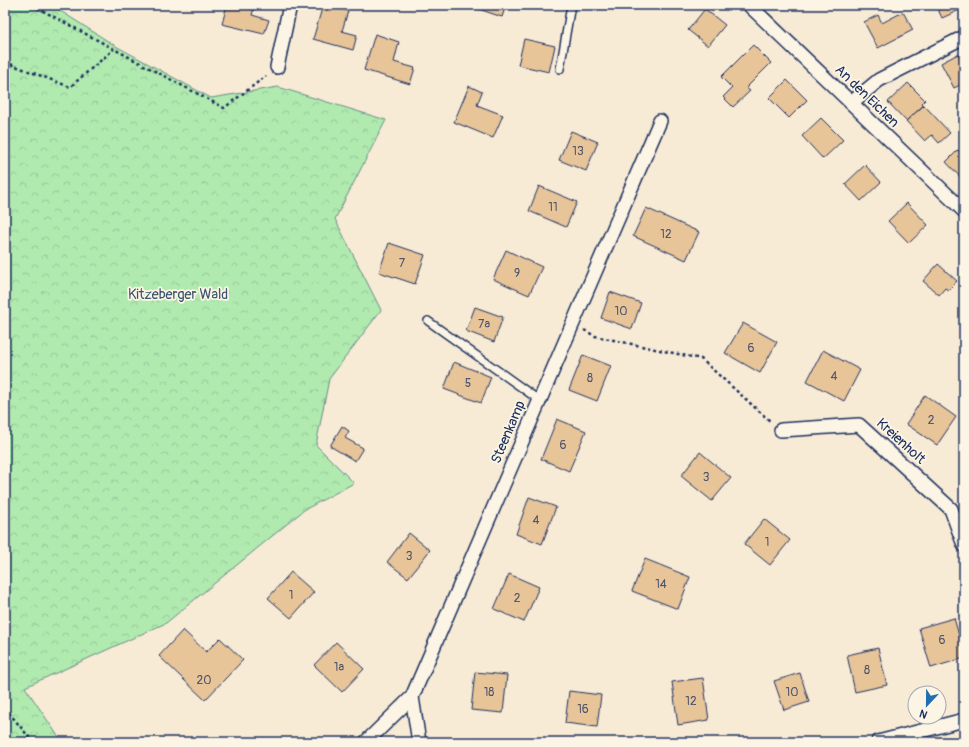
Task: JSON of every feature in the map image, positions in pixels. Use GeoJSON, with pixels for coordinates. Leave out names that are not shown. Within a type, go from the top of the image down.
{"type":"FeatureCollection","features":[{"type":"Feature","properties":{"kind":"street"},"geometry":{"type":"LineString","coordinates":[[277,67],[290,5]]}},
{"type":"Feature","properties":{"kind":"street","name":"An den Eichen"},"geometry":{"type":"LineString","coordinates":[[749,5],[964,211]]}},
{"type":"Feature","properties":{"kind":"street"},"geometry":{"type":"LineString","coordinates":[[851,103],[878,80],[964,37]]}},
{"type":"Feature","properties":{"kind":"street","name":"Steenkamp"},"geometry":{"type":"LineString","coordinates":[[366,742],[412,697],[660,122]]}},
{"type":"Feature","properties":{"kind":"street","name":"Kreienholt"},"geometry":{"type":"LineString","coordinates":[[781,430],[859,425],[951,509],[964,545]]}},
{"type":"Feature","properties":{"kind":"street"},"geometry":{"type":"LineString","coordinates":[[412,697],[419,742]]}},
{"type":"Feature","properties":{"kind":"street"},"geometry":{"type":"LineString","coordinates":[[878,742],[964,720]]}},
{"type":"Feature","properties":{"kind":"lane"},"geometry":{"type":"LineString","coordinates":[[560,69],[571,5]]}},
{"type":"Feature","properties":{"kind":"lane"},"geometry":{"type":"LineString","coordinates":[[428,321],[539,400]]}},
{"type":"Feature","properties":{"kind":"path"},"geometry":{"type":"LineString","coordinates":[[32,5],[224,108],[277,67]]}},
{"type":"Feature","properties":{"kind":"path"},"geometry":{"type":"LineString","coordinates":[[5,62],[70,86],[114,49]]}},
{"type":"Feature","properties":{"kind":"path"},"geometry":{"type":"LineString","coordinates":[[572,324],[595,336],[701,359],[781,430]]}},
{"type":"Feature","properties":{"kind":"path"},"geometry":{"type":"LineString","coordinates":[[5,708],[33,742]]}},
{"type":"Feature","properties":{"kind":"green space","name":"Kitzeberger Wald"},"geometry":{"type":"Polygon","coordinates":[[[5,5],[51,5],[114,45],[211,98],[278,87],[386,120],[335,219],[381,310],[329,379],[316,445],[354,483],[304,510],[166,623],[25,687],[62,742],[5,742],[5,5]]]}},
{"type":"Feature","properties":{"kind":"building"},"geometry":{"type":"Polygon","coordinates":[[[227,5],[255,5],[252,15],[269,20],[264,34],[222,24],[227,5]]]}},
{"type":"Feature","properties":{"kind":"building"},"geometry":{"type":"Polygon","coordinates":[[[323,5],[348,11],[342,31],[357,35],[353,50],[313,39],[323,5]]]}},
{"type":"Feature","properties":{"kind":"building"},"geometry":{"type":"Polygon","coordinates":[[[467,5],[506,5],[502,17],[467,5]]]}},
{"type":"Feature","properties":{"kind":"building"},"geometry":{"type":"Polygon","coordinates":[[[936,5],[963,5],[964,8],[942,18],[936,5]]]}},
{"type":"Feature","properties":{"kind":"building"},"geometry":{"type":"Polygon","coordinates":[[[705,9],[725,25],[708,46],[688,30],[705,9]]]}},
{"type":"Feature","properties":{"kind":"building"},"geometry":{"type":"Polygon","coordinates":[[[903,12],[913,30],[878,48],[864,22],[878,15],[882,23],[903,12]]]}},
{"type":"Feature","properties":{"kind":"building"},"geometry":{"type":"Polygon","coordinates":[[[375,34],[399,42],[394,62],[415,68],[410,84],[364,70],[375,34]]]}},
{"type":"Feature","properties":{"kind":"building"},"geometry":{"type":"Polygon","coordinates":[[[524,39],[555,46],[549,72],[518,65],[524,39]]]}},
{"type":"Feature","properties":{"kind":"building"},"geometry":{"type":"Polygon","coordinates":[[[753,45],[771,63],[746,88],[750,91],[733,107],[723,97],[732,88],[721,77],[753,45]]]}},
{"type":"Feature","properties":{"kind":"building"},"geometry":{"type":"Polygon","coordinates":[[[958,54],[964,65],[964,83],[954,88],[941,63],[958,54]]]}},
{"type":"Feature","properties":{"kind":"building"},"geometry":{"type":"Polygon","coordinates":[[[787,80],[807,100],[789,118],[769,98],[787,80]]]}},
{"type":"Feature","properties":{"kind":"building"},"geometry":{"type":"Polygon","coordinates":[[[908,83],[925,100],[922,103],[924,105],[906,121],[888,102],[908,83]]]}},
{"type":"Feature","properties":{"kind":"building"},"geometry":{"type":"Polygon","coordinates":[[[469,86],[482,92],[477,105],[503,115],[493,138],[454,122],[469,86]]]}},
{"type":"Feature","properties":{"kind":"building"},"geometry":{"type":"Polygon","coordinates":[[[924,105],[950,133],[939,143],[932,135],[925,141],[906,121],[924,105]]]}},
{"type":"Feature","properties":{"kind":"building"},"geometry":{"type":"Polygon","coordinates":[[[821,118],[843,140],[823,159],[802,136],[821,118]]]}},
{"type":"Feature","properties":{"kind":"building"},"geometry":{"type":"Polygon","coordinates":[[[571,131],[598,142],[586,171],[559,160],[571,131]]]}},
{"type":"Feature","properties":{"kind":"building"},"geometry":{"type":"Polygon","coordinates":[[[958,150],[964,156],[964,181],[946,162],[958,150]]]}},
{"type":"Feature","properties":{"kind":"building"},"geometry":{"type":"Polygon","coordinates":[[[865,165],[881,182],[861,201],[845,184],[865,165]]]}},
{"type":"Feature","properties":{"kind":"building"},"geometry":{"type":"Polygon","coordinates":[[[539,186],[577,202],[566,227],[529,211],[539,186]]]}},
{"type":"Feature","properties":{"kind":"building"},"geometry":{"type":"Polygon","coordinates":[[[907,203],[928,225],[909,243],[888,221],[907,203]]]}},
{"type":"Feature","properties":{"kind":"building"},"geometry":{"type":"Polygon","coordinates":[[[646,208],[699,232],[686,260],[633,236],[646,208]]]}},
{"type":"Feature","properties":{"kind":"building"},"geometry":{"type":"Polygon","coordinates":[[[389,243],[425,255],[415,284],[379,272],[389,243]]]}},
{"type":"Feature","properties":{"kind":"building"},"geometry":{"type":"Polygon","coordinates":[[[506,250],[542,267],[529,295],[493,279],[506,250]]]}},
{"type":"Feature","properties":{"kind":"building"},"geometry":{"type":"Polygon","coordinates":[[[938,264],[957,281],[948,290],[945,288],[939,295],[923,281],[938,264]]]}},
{"type":"Feature","properties":{"kind":"building"},"geometry":{"type":"Polygon","coordinates":[[[610,292],[641,303],[632,329],[601,318],[610,292]]]}},
{"type":"Feature","properties":{"kind":"building"},"geometry":{"type":"Polygon","coordinates":[[[475,307],[503,317],[494,342],[466,331],[475,307]]]}},
{"type":"Feature","properties":{"kind":"building"},"geometry":{"type":"Polygon","coordinates":[[[743,323],[777,342],[760,373],[725,353],[743,323]]]}},
{"type":"Feature","properties":{"kind":"building"},"geometry":{"type":"Polygon","coordinates":[[[823,350],[860,370],[844,401],[807,381],[823,350]]]}},
{"type":"Feature","properties":{"kind":"building"},"geometry":{"type":"Polygon","coordinates":[[[583,355],[611,366],[597,401],[569,390],[583,355]]]}},
{"type":"Feature","properties":{"kind":"building"},"geometry":{"type":"Polygon","coordinates":[[[454,362],[491,377],[481,403],[444,389],[454,362]]]}},
{"type":"Feature","properties":{"kind":"building"},"geometry":{"type":"Polygon","coordinates":[[[925,395],[956,417],[937,445],[906,424],[925,395]]]}},
{"type":"Feature","properties":{"kind":"building"},"geometry":{"type":"Polygon","coordinates":[[[557,419],[586,431],[569,471],[541,459],[557,419]]]}},
{"type":"Feature","properties":{"kind":"building"},"geometry":{"type":"Polygon","coordinates":[[[342,426],[349,431],[345,438],[363,448],[355,461],[330,446],[342,426]]]}},
{"type":"Feature","properties":{"kind":"building"},"geometry":{"type":"Polygon","coordinates":[[[700,452],[731,478],[712,501],[681,476],[700,452]]]}},
{"type":"Feature","properties":{"kind":"building"},"geometry":{"type":"Polygon","coordinates":[[[529,497],[556,507],[542,544],[516,534],[529,497]]]}},
{"type":"Feature","properties":{"kind":"building"},"geometry":{"type":"Polygon","coordinates":[[[764,519],[790,540],[770,565],[744,544],[764,519]]]}},
{"type":"Feature","properties":{"kind":"building"},"geometry":{"type":"Polygon","coordinates":[[[409,533],[430,550],[408,578],[387,562],[409,533]]]}},
{"type":"Feature","properties":{"kind":"building"},"geometry":{"type":"Polygon","coordinates":[[[645,559],[690,577],[678,609],[632,591],[645,559]]]}},
{"type":"Feature","properties":{"kind":"building"},"geometry":{"type":"Polygon","coordinates":[[[291,572],[314,592],[291,618],[268,598],[291,572]]]}},
{"type":"Feature","properties":{"kind":"building"},"geometry":{"type":"Polygon","coordinates":[[[509,574],[539,587],[524,622],[494,609],[509,574]]]}},
{"type":"Feature","properties":{"kind":"building"},"geometry":{"type":"Polygon","coordinates":[[[954,618],[964,653],[964,658],[931,668],[919,628],[954,618]]]}},
{"type":"Feature","properties":{"kind":"building"},"geometry":{"type":"Polygon","coordinates":[[[183,630],[206,652],[220,638],[243,660],[205,700],[159,656],[183,630]]]}},
{"type":"Feature","properties":{"kind":"building"},"geometry":{"type":"Polygon","coordinates":[[[336,642],[364,669],[342,692],[314,665],[336,642]]]}},
{"type":"Feature","properties":{"kind":"building"},"geometry":{"type":"Polygon","coordinates":[[[878,648],[887,685],[855,692],[847,655],[878,648]]]}},
{"type":"Feature","properties":{"kind":"building"},"geometry":{"type":"Polygon","coordinates":[[[475,672],[507,675],[503,713],[471,710],[475,672]]]}},
{"type":"Feature","properties":{"kind":"building"},"geometry":{"type":"Polygon","coordinates":[[[800,673],[809,702],[784,710],[774,681],[800,673]]]}},
{"type":"Feature","properties":{"kind":"building"},"geometry":{"type":"Polygon","coordinates":[[[703,678],[709,720],[678,725],[672,682],[703,678]]]}},
{"type":"Feature","properties":{"kind":"building"},"geometry":{"type":"Polygon","coordinates":[[[569,691],[601,695],[597,727],[565,723],[569,691]]]}}]}
